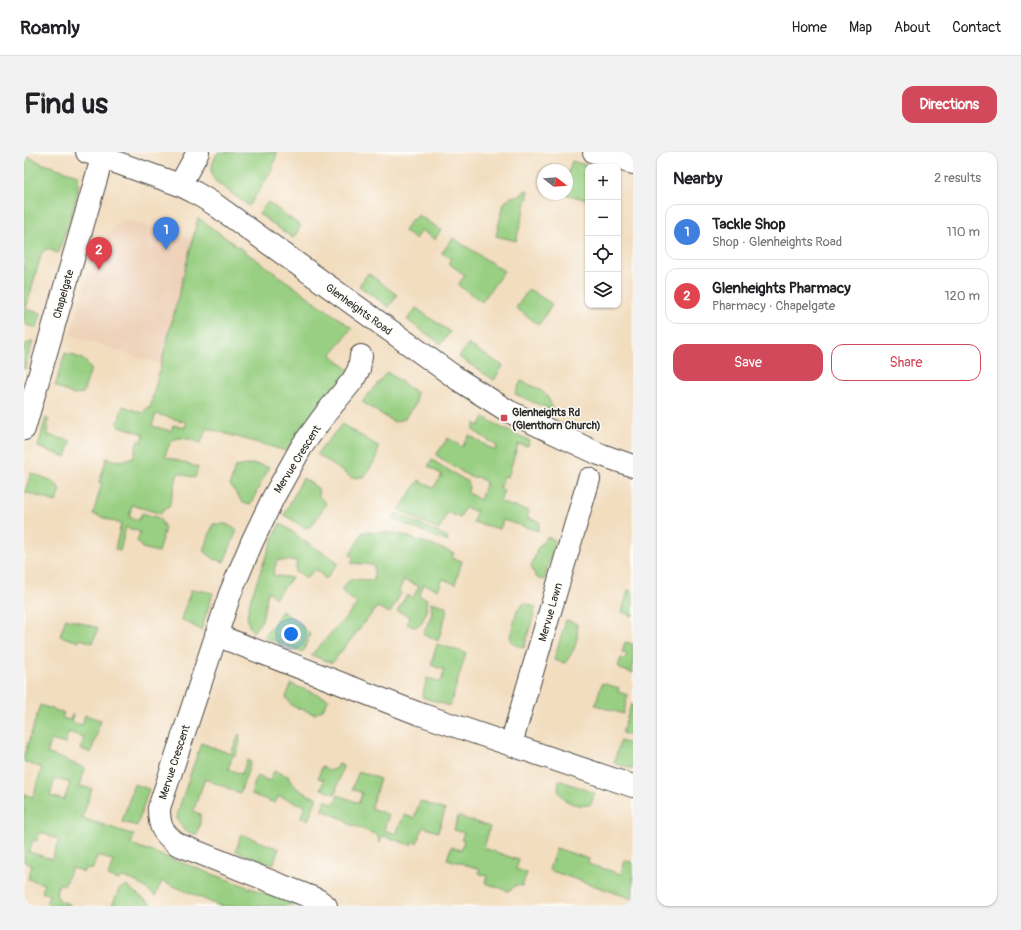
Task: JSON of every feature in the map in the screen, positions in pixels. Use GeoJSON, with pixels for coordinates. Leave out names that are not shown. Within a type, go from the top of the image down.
{"type":"FeatureCollection","features":[{"type":"Feature","properties":{"kind":"street"},"geometry":{"type":"LineString","coordinates":[[180,185],[198,152]]}},
{"type":"Feature","properties":{"kind":"street"},"geometry":{"type":"LineString","coordinates":[[594,152],[633,163]]}},
{"type":"Feature","properties":{"kind":"street","name":"Glenheights Road"},"geometry":{"type":"LineString","coordinates":[[95,155],[180,185],[194,192],[214,204],[453,376],[508,411],[599,454],[633,466]]}},
{"type":"Feature","properties":{"kind":"street","name":"Chapelgate"},"geometry":{"type":"LineString","coordinates":[[24,429],[95,155]]}},
{"type":"Feature","properties":{"kind":"street","name":"Mervue Crescent"},"geometry":{"type":"LineString","coordinates":[[326,906],[318,900],[177,844],[166,835],[159,822],[159,808],[230,594],[252,542],[273,498],[302,446],[360,369],[361,356]]}},
{"type":"Feature","properties":{"kind":"street","name":"Mervue Lawn"},"geometry":{"type":"LineString","coordinates":[[511,744],[589,479]]}},
{"type":"Feature","properties":{"kind":"street"},"geometry":{"type":"LineString","coordinates":[[216,635],[417,713],[633,786]]}},
{"type":"Feature","properties":{"kind":"shaded area"},"geometry":{"type":"Polygon","coordinates":[[[121,219],[193,239],[162,365],[70,335],[96,248],[121,219]]]}},
{"type":"Feature","properties":{"kind":"green space"},"geometry":{"type":"Polygon","coordinates":[[[218,152],[277,152],[272,170],[249,206],[215,181],[212,173],[212,166],[218,152]]]}},
{"type":"Feature","properties":{"kind":"green space"},"geometry":{"type":"Polygon","coordinates":[[[24,155],[44,164],[78,175],[75,203],[58,253],[48,249],[44,250],[41,255],[26,309],[41,313],[37,328],[24,324],[24,155]]]}},
{"type":"Feature","properties":{"kind":"green space"},"geometry":{"type":"Polygon","coordinates":[[[572,161],[585,165],[585,199],[573,196],[573,164],[571,164],[572,161]]]}},
{"type":"Feature","properties":{"kind":"green space"},"geometry":{"type":"Polygon","coordinates":[[[525,190],[529,191],[516,241],[496,236],[504,203],[511,197],[522,195],[525,190]]]}},
{"type":"Feature","properties":{"kind":"green space"},"geometry":{"type":"Polygon","coordinates":[[[268,202],[301,226],[293,238],[259,214],[268,202]]]}},
{"type":"Feature","properties":{"kind":"green space"},"geometry":{"type":"Polygon","coordinates":[[[418,215],[441,230],[435,239],[421,230],[415,239],[404,231],[412,219],[414,220],[418,215]]]}},
{"type":"Feature","properties":{"kind":"green space"},"geometry":{"type":"Polygon","coordinates":[[[198,218],[352,328],[331,355],[349,370],[310,417],[286,451],[206,428],[201,443],[178,438],[170,443],[165,457],[198,467],[195,478],[178,473],[169,507],[163,510],[161,514],[132,505],[129,517],[139,520],[142,513],[159,518],[165,528],[158,552],[142,548],[137,541],[140,532],[126,527],[120,551],[115,549],[121,524],[93,514],[102,483],[99,482],[107,458],[121,461],[130,458],[134,456],[138,440],[142,442],[144,434],[117,425],[123,406],[142,413],[147,408],[150,408],[198,218]],[[156,414],[152,426],[171,431],[173,425],[185,428],[186,422],[156,414]]]}},
{"type":"Feature","properties":{"kind":"green space"},"geometry":{"type":"Polygon","coordinates":[[[453,238],[504,271],[482,302],[458,285],[465,275],[448,263],[451,259],[442,253],[453,238]]]}},
{"type":"Feature","properties":{"kind":"green space"},"geometry":{"type":"Polygon","coordinates":[[[368,273],[397,295],[389,307],[359,286],[368,273]]]}},
{"type":"Feature","properties":{"kind":"green space"},"geometry":{"type":"Polygon","coordinates":[[[529,289],[552,304],[539,325],[516,308],[529,289]]]}},
{"type":"Feature","properties":{"kind":"green space"},"geometry":{"type":"Polygon","coordinates":[[[416,308],[450,332],[441,344],[407,320],[416,308]]]}},
{"type":"Feature","properties":{"kind":"green space"},"geometry":{"type":"Polygon","coordinates":[[[33,341],[25,368],[24,370],[24,345],[33,341]]]}},
{"type":"Feature","properties":{"kind":"green space"},"geometry":{"type":"Polygon","coordinates":[[[468,344],[503,366],[494,380],[459,357],[468,344]]]}},
{"type":"Feature","properties":{"kind":"green space"},"geometry":{"type":"Polygon","coordinates":[[[65,353],[83,360],[91,369],[83,393],[74,395],[55,386],[65,353]]]}},
{"type":"Feature","properties":{"kind":"green space"},"geometry":{"type":"Polygon","coordinates":[[[387,372],[416,392],[416,403],[404,419],[394,422],[362,402],[387,372]]]}},
{"type":"Feature","properties":{"kind":"green space"},"geometry":{"type":"Polygon","coordinates":[[[521,381],[542,391],[551,404],[553,411],[515,394],[521,381]]]}},
{"type":"Feature","properties":{"kind":"green space"},"geometry":{"type":"Polygon","coordinates":[[[484,417],[502,428],[529,440],[528,446],[518,444],[508,477],[504,476],[500,489],[504,490],[500,502],[529,511],[527,518],[540,522],[538,531],[503,520],[500,529],[473,522],[477,509],[474,511],[465,507],[460,518],[447,512],[439,530],[399,510],[419,480],[433,488],[442,475],[428,466],[432,460],[468,482],[469,489],[467,492],[480,500],[486,482],[477,477],[470,477],[436,455],[448,438],[462,447],[469,435],[495,451],[497,446],[473,430],[475,423],[479,426],[484,417]]]}},
{"type":"Feature","properties":{"kind":"green space"},"geometry":{"type":"Polygon","coordinates":[[[46,418],[49,420],[48,435],[71,441],[66,457],[38,447],[46,418]]]}},
{"type":"Feature","properties":{"kind":"green space"},"geometry":{"type":"Polygon","coordinates":[[[342,424],[378,446],[377,458],[364,477],[352,478],[317,454],[342,424]]]}},
{"type":"Feature","properties":{"kind":"green space"},"geometry":{"type":"Polygon","coordinates":[[[253,464],[269,467],[250,505],[243,503],[230,485],[235,467],[253,464]]]}},
{"type":"Feature","properties":{"kind":"green space"},"geometry":{"type":"Polygon","coordinates":[[[31,473],[53,481],[60,489],[56,502],[25,492],[31,473]]]}},
{"type":"Feature","properties":{"kind":"green space"},"geometry":{"type":"Polygon","coordinates":[[[303,478],[318,488],[319,497],[326,503],[312,526],[305,528],[284,515],[303,478]]]}},
{"type":"Feature","properties":{"kind":"green space"},"geometry":{"type":"Polygon","coordinates":[[[397,513],[447,537],[448,542],[393,519],[397,513]]]}},
{"type":"Feature","properties":{"kind":"green space"},"geometry":{"type":"Polygon","coordinates":[[[280,523],[303,540],[335,560],[334,562],[338,563],[326,579],[315,569],[306,579],[300,573],[295,572],[297,561],[277,560],[273,575],[292,578],[275,598],[268,591],[262,620],[253,632],[249,626],[247,616],[250,601],[280,523]]]}},
{"type":"Feature","properties":{"kind":"green space"},"geometry":{"type":"Polygon","coordinates":[[[213,524],[226,524],[237,530],[224,562],[214,559],[204,551],[213,524]]]}},
{"type":"Feature","properties":{"kind":"green space"},"geometry":{"type":"Polygon","coordinates":[[[363,532],[397,533],[454,553],[452,558],[462,561],[455,584],[443,579],[438,590],[424,584],[419,596],[427,599],[426,612],[421,624],[415,627],[407,624],[410,616],[397,611],[407,595],[413,598],[419,586],[404,580],[399,591],[401,593],[390,613],[377,607],[332,663],[311,655],[357,604],[341,590],[350,579],[374,580],[374,565],[351,563],[354,557],[350,555],[363,532]]]}},
{"type":"Feature","properties":{"kind":"green space"},"geometry":{"type":"Polygon","coordinates":[[[547,537],[555,540],[544,580],[536,577],[531,566],[538,548],[547,537]]]}},
{"type":"Feature","properties":{"kind":"green space"},"geometry":{"type":"Polygon","coordinates":[[[191,590],[213,593],[201,630],[181,619],[191,590]]]}},
{"type":"Feature","properties":{"kind":"green space"},"geometry":{"type":"Polygon","coordinates":[[[628,590],[633,592],[633,616],[622,612],[628,590]]]}},
{"type":"Feature","properties":{"kind":"green space"},"geometry":{"type":"Polygon","coordinates":[[[431,602],[448,607],[438,641],[423,634],[432,614],[431,602]]]}},
{"type":"Feature","properties":{"kind":"green space"},"geometry":{"type":"Polygon","coordinates":[[[524,603],[536,607],[524,648],[513,644],[510,636],[517,611],[524,603]]]}},
{"type":"Feature","properties":{"kind":"green space"},"geometry":{"type":"Polygon","coordinates":[[[282,611],[298,622],[310,634],[303,652],[264,637],[282,611]]]}},
{"type":"Feature","properties":{"kind":"green space"},"geometry":{"type":"Polygon","coordinates":[[[66,618],[98,628],[93,643],[80,639],[79,642],[60,636],[66,618]]]}},
{"type":"Feature","properties":{"kind":"green space"},"geometry":{"type":"Polygon","coordinates":[[[566,620],[577,624],[577,640],[574,649],[565,663],[554,660],[566,620]]]}},
{"type":"Feature","properties":{"kind":"green space"},"geometry":{"type":"Polygon","coordinates":[[[625,642],[633,644],[633,673],[620,669],[618,666],[621,658],[625,659],[627,654],[622,653],[625,642]]]}},
{"type":"Feature","properties":{"kind":"green space"},"geometry":{"type":"Polygon","coordinates":[[[437,644],[466,653],[450,706],[422,697],[427,678],[441,682],[444,670],[431,665],[437,644]]]}},
{"type":"Feature","properties":{"kind":"green space"},"geometry":{"type":"Polygon","coordinates":[[[602,683],[619,688],[618,692],[628,695],[623,714],[595,705],[602,683]]]}},
{"type":"Feature","properties":{"kind":"green space"},"geometry":{"type":"Polygon","coordinates":[[[291,684],[329,699],[322,710],[315,714],[292,706],[286,697],[291,684]]]}},
{"type":"Feature","properties":{"kind":"green space"},"geometry":{"type":"Polygon","coordinates":[[[40,705],[64,713],[62,718],[70,720],[73,715],[71,722],[82,725],[85,715],[101,720],[91,753],[81,749],[84,737],[68,732],[65,744],[51,740],[47,753],[85,768],[80,786],[92,789],[82,818],[134,835],[131,844],[299,906],[220,906],[162,881],[155,896],[136,882],[122,877],[119,880],[108,876],[113,861],[98,855],[92,870],[85,868],[84,872],[72,868],[64,885],[59,883],[56,894],[60,901],[70,904],[69,906],[52,906],[46,904],[49,895],[42,892],[44,884],[28,879],[32,865],[24,862],[24,794],[33,797],[42,768],[24,762],[24,756],[40,705]],[[55,778],[50,796],[64,800],[70,783],[55,778]],[[40,832],[37,841],[33,840],[29,852],[52,859],[59,840],[40,832]]]}},
{"type":"Feature","properties":{"kind":"green space"},"geometry":{"type":"Polygon","coordinates":[[[631,705],[633,705],[633,737],[622,733],[631,705]]]}},
{"type":"Feature","properties":{"kind":"green space"},"geometry":{"type":"Polygon","coordinates":[[[239,734],[239,748],[235,756],[233,755],[228,769],[242,774],[247,760],[251,762],[240,793],[205,779],[193,811],[200,814],[200,823],[197,835],[185,831],[177,818],[201,743],[231,754],[239,734]]]}},
{"type":"Feature","properties":{"kind":"green space"},"geometry":{"type":"Polygon","coordinates":[[[633,737],[633,769],[614,763],[620,741],[630,744],[633,737]]]}},
{"type":"Feature","properties":{"kind":"green space"},"geometry":{"type":"Polygon","coordinates":[[[339,764],[343,766],[335,794],[321,789],[324,780],[318,778],[322,766],[332,770],[336,769],[339,764]]]}},
{"type":"Feature","properties":{"kind":"green space"},"geometry":{"type":"Polygon","coordinates":[[[274,771],[288,776],[293,784],[300,790],[317,798],[308,820],[301,817],[305,806],[279,796],[275,803],[251,794],[257,776],[270,781],[274,771]]]}},
{"type":"Feature","properties":{"kind":"green space"},"geometry":{"type":"Polygon","coordinates":[[[359,771],[380,779],[371,808],[389,815],[384,830],[396,834],[404,815],[414,818],[420,801],[445,810],[438,832],[423,827],[417,843],[412,842],[411,845],[383,836],[380,843],[377,835],[347,823],[348,821],[322,810],[325,800],[334,804],[338,795],[359,803],[362,793],[352,789],[359,771]]]}},
{"type":"Feature","properties":{"kind":"green space"},"geometry":{"type":"Polygon","coordinates":[[[559,780],[595,793],[591,804],[577,805],[563,798],[558,790],[559,780]]]}},
{"type":"Feature","properties":{"kind":"green space"},"geometry":{"type":"Polygon","coordinates":[[[134,784],[149,789],[137,826],[122,822],[134,784]]]}},
{"type":"Feature","properties":{"kind":"green space"},"geometry":{"type":"Polygon","coordinates":[[[458,816],[490,827],[484,848],[519,860],[516,869],[527,873],[522,886],[517,885],[508,891],[485,883],[487,876],[478,873],[480,869],[447,859],[451,847],[461,850],[464,841],[461,840],[464,833],[454,830],[458,816]]]}},
{"type":"Feature","properties":{"kind":"green space"},"geometry":{"type":"Polygon","coordinates":[[[241,834],[279,849],[273,865],[236,851],[241,834]]]}},
{"type":"Feature","properties":{"kind":"green space"},"geometry":{"type":"Polygon","coordinates":[[[556,848],[589,859],[588,864],[621,874],[625,860],[633,863],[633,899],[549,870],[556,848]]]}},
{"type":"Feature","properties":{"kind":"green space"},"geometry":{"type":"Polygon","coordinates":[[[126,886],[151,904],[151,906],[112,906],[119,889],[126,886]]]}},
{"type":"Feature","properties":{"kind":"place","name":"Tackle Shop"},"geometry":{"type":"Point","coordinates":[166,250]}},
{"type":"Feature","properties":{"kind":"place","name":"Glenheights Pharmacy"},"geometry":{"type":"Point","coordinates":[99,270]}},
{"type":"Feature","properties":{"kind":"place","name":"Glenheights Rd (Glenthorn Church)"},"geometry":{"type":"Point","coordinates":[504,418]}}]}
